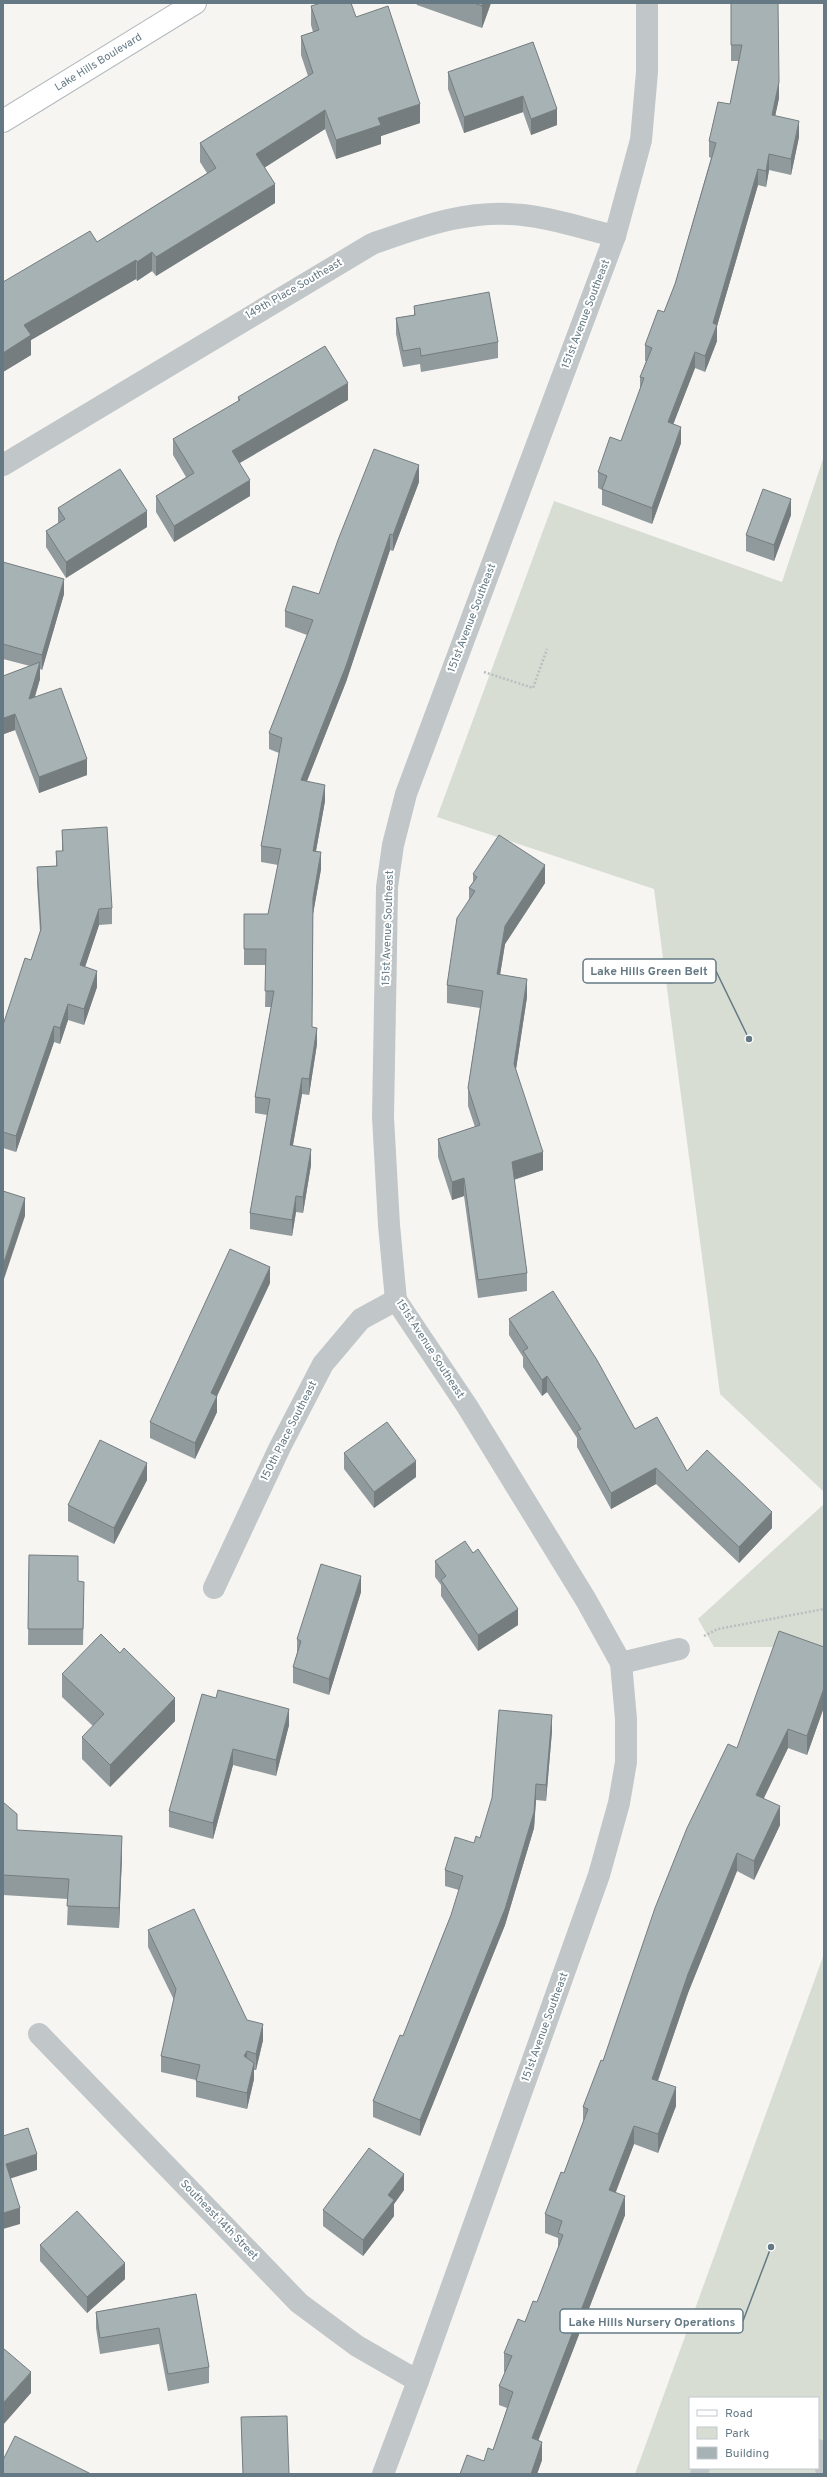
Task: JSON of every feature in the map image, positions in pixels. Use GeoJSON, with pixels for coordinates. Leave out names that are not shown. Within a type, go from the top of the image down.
{"type":"FeatureCollection","features":[{"type":"Feature","properties":{"kind":"street","name":"Lake Hills Boulevard"},"geometry":{"type":"LineString","coordinates":[[3,121],[195,3]]}},
{"type":"Feature","properties":{"kind":"street","name":"151st Avenue Southeast"},"geometry":{"type":"LineString","coordinates":[[383,2474],[418,2382],[599,1875],[619,1803],[626,1762],[626,1719],[621,1663],[586,1600],[467,1406],[396,1300],[389,1225],[383,1117],[387,887],[393,845],[406,794],[615,236],[640,140],[647,72],[647,3]]}},
{"type":"Feature","properties":{"kind":"street","name":"149th Place Southeast"},"geometry":{"type":"LineString","coordinates":[[3,465],[372,244],[435,222],[485,214],[524,215],[615,236]]}},
{"type":"Feature","properties":{"kind":"street","name":"150th Place Southeast"},"geometry":{"type":"LineString","coordinates":[[214,1588],[280,1447],[323,1364],[361,1319],[396,1300]]}},
{"type":"Feature","properties":{"kind":"street"},"geometry":{"type":"LineString","coordinates":[[621,1663],[679,1649]]}},
{"type":"Feature","properties":{"kind":"street","name":"Southeast 14th Street"},"geometry":{"type":"LineString","coordinates":[[39,2034],[299,2303],[357,2346],[418,2382]]}},
{"type":"Feature","properties":{"kind":"lane"},"geometry":{"type":"LineString","coordinates":[[819,2452],[824,2474]]}},
{"type":"Feature","properties":{"kind":"path"},"geometry":{"type":"LineString","coordinates":[[455,662],[533,688],[547,649]]}},
{"type":"Feature","properties":{"kind":"path"},"geometry":{"type":"LineString","coordinates":[[679,1649],[718,1629],[824,1609]]}},
{"type":"Feature","properties":{"kind":"green space"},"geometry":{"type":"Polygon","coordinates":[[[824,456],[824,1492],[720,1394],[654,889],[437,817],[554,501],[782,582],[824,456]]]}},
{"type":"Feature","properties":{"kind":"green space"},"geometry":{"type":"Polygon","coordinates":[[[824,1504],[824,1647],[714,1647],[698,1619],[824,1504]]]}},
{"type":"Feature","properties":{"kind":"green space"},"geometry":{"type":"Polygon","coordinates":[[[824,1954],[824,2474],[635,2474],[824,1954]]]}},
{"type":"Feature","properties":{"kind":"building"},"geometry":{"type":"Polygon","coordinates":[[[321,3],[351,3],[356,17],[388,6],[420,104],[378,118],[381,125],[336,140],[325,110],[256,154],[275,184],[156,257],[152,252],[137,262],[136,260],[24,325],[31,335],[3,353],[3,282],[90,231],[97,242],[216,168],[200,143],[313,73],[301,36],[319,30],[311,6],[321,3]]]}},
{"type":"Feature","properties":{"kind":"building"},"geometry":{"type":"Polygon","coordinates":[[[474,3],[482,3],[482,6],[474,3]]]}},
{"type":"Feature","properties":{"kind":"building"},"geometry":{"type":"Polygon","coordinates":[[[731,3],[778,3],[779,82],[772,115],[799,121],[791,159],[769,154],[766,171],[758,169],[713,323],[717,325],[705,356],[695,352],[668,422],[681,427],[652,508],[602,489],[607,476],[598,472],[610,437],[621,441],[644,378],[640,377],[652,348],[645,345],[658,310],[664,312],[675,284],[716,143],[709,141],[718,102],[730,104],[742,45],[731,45],[731,3]]]}},
{"type":"Feature","properties":{"kind":"building"},"geometry":{"type":"Polygon","coordinates":[[[533,42],[557,109],[531,119],[523,96],[464,117],[448,72],[533,42]]]}},
{"type":"Feature","properties":{"kind":"building"},"geometry":{"type":"Polygon","coordinates":[[[489,292],[498,342],[421,356],[420,348],[403,351],[396,318],[415,315],[414,306],[489,292]]]}},
{"type":"Feature","properties":{"kind":"building"},"geometry":{"type":"Polygon","coordinates":[[[325,346],[348,383],[232,451],[250,480],[174,526],[156,496],[194,473],[173,439],[240,400],[238,397],[325,346]]]}},
{"type":"Feature","properties":{"kind":"building"},"geometry":{"type":"Polygon","coordinates":[[[374,449],[419,465],[393,535],[390,534],[346,666],[301,780],[325,785],[313,851],[321,852],[313,898],[312,1027],[317,1028],[309,1079],[302,1078],[290,1145],[311,1149],[303,1197],[296,1196],[292,1220],[250,1213],[270,1099],[255,1097],[274,991],[265,991],[266,949],[244,949],[244,914],[268,914],[281,849],[261,846],[282,738],[269,733],[313,620],[285,611],[293,586],[319,594],[338,540],[374,449]]]}},
{"type":"Feature","properties":{"kind":"building"},"geometry":{"type":"Polygon","coordinates":[[[120,469],[147,511],[66,562],[46,531],[65,519],[58,508],[120,469]]]}},
{"type":"Feature","properties":{"kind":"building"},"geometry":{"type":"Polygon","coordinates":[[[763,489],[791,499],[774,545],[746,535],[763,489]]]}},
{"type":"Feature","properties":{"kind":"building"},"geometry":{"type":"Polygon","coordinates":[[[3,562],[64,579],[42,655],[3,644],[3,562]]]}},
{"type":"Feature","properties":{"kind":"building"},"geometry":{"type":"Polygon","coordinates":[[[40,662],[29,699],[61,688],[87,759],[39,777],[15,714],[4,718],[3,676],[40,662]]]}},
{"type":"Feature","properties":{"kind":"building"},"geometry":{"type":"Polygon","coordinates":[[[107,827],[112,908],[99,909],[80,965],[97,971],[84,1009],[68,1004],[60,1028],[54,1026],[16,1136],[3,1132],[3,1025],[25,958],[31,960],[41,929],[37,867],[57,866],[56,851],[63,851],[62,830],[107,827]]]}},
{"type":"Feature","properties":{"kind":"building"},"geometry":{"type":"Polygon","coordinates":[[[499,835],[545,865],[505,926],[497,974],[527,979],[514,1064],[543,1152],[512,1162],[527,1273],[478,1280],[464,1178],[452,1182],[438,1139],[480,1125],[468,1088],[483,991],[447,985],[457,918],[475,891],[469,888],[477,877],[473,874],[499,835]]]}},
{"type":"Feature","properties":{"kind":"building"},"geometry":{"type":"Polygon","coordinates":[[[3,1191],[25,1198],[3,1265],[3,1191]]]}},
{"type":"Feature","properties":{"kind":"building"},"geometry":{"type":"Polygon","coordinates":[[[230,1249],[270,1267],[211,1393],[217,1396],[195,1443],[150,1422],[230,1249]]]}},
{"type":"Feature","properties":{"kind":"building"},"geometry":{"type":"Polygon","coordinates":[[[553,1291],[597,1360],[635,1429],[657,1417],[687,1471],[707,1450],[772,1512],[739,1547],[656,1468],[611,1493],[577,1431],[581,1429],[547,1376],[542,1380],[523,1351],[528,1348],[509,1319],[553,1291]]]}},
{"type":"Feature","properties":{"kind":"building"},"geometry":{"type":"Polygon","coordinates":[[[387,1422],[416,1461],[374,1492],[344,1453],[387,1422]]]}},
{"type":"Feature","properties":{"kind":"building"},"geometry":{"type":"Polygon","coordinates":[[[100,1440],[147,1463],[114,1528],[68,1505],[100,1440]]]}},
{"type":"Feature","properties":{"kind":"building"},"geometry":{"type":"Polygon","coordinates":[[[465,1541],[473,1553],[478,1549],[518,1609],[478,1635],[441,1580],[446,1576],[435,1561],[465,1541]]]}},
{"type":"Feature","properties":{"kind":"building"},"geometry":{"type":"Polygon","coordinates":[[[29,1555],[78,1556],[78,1581],[84,1582],[83,1629],[28,1629],[29,1555]]]}},
{"type":"Feature","properties":{"kind":"building"},"geometry":{"type":"Polygon","coordinates":[[[321,1564],[361,1576],[329,1679],[293,1667],[301,1641],[297,1639],[321,1564]]]}},
{"type":"Feature","properties":{"kind":"building"},"geometry":{"type":"Polygon","coordinates":[[[779,1631],[824,1647],[824,1688],[807,1736],[788,1729],[756,1795],[780,1806],[754,1861],[737,1853],[688,1974],[652,2079],[676,2087],[658,2134],[634,2126],[609,2190],[625,2196],[532,2438],[542,2442],[531,2474],[460,2474],[467,2455],[484,2461],[488,2448],[493,2450],[513,2392],[499,2386],[512,2356],[504,2353],[518,2319],[525,2322],[533,2301],[537,2302],[563,2235],[558,2233],[562,2221],[545,2214],[561,2172],[564,2173],[588,2109],[583,2107],[601,2060],[603,2061],[655,1908],[687,1828],[728,1744],[737,1748],[779,1631]]]}},
{"type":"Feature","properties":{"kind":"building"},"geometry":{"type":"Polygon","coordinates":[[[101,1634],[120,1653],[124,1648],[175,1698],[110,1765],[82,1737],[104,1714],[62,1674],[101,1634]]]}},
{"type":"Feature","properties":{"kind":"building"},"geometry":{"type":"Polygon","coordinates":[[[218,1690],[289,1709],[276,1760],[233,1749],[213,1823],[169,1811],[202,1694],[216,1698],[218,1690]]]}},
{"type":"Feature","properties":{"kind":"building"},"geometry":{"type":"Polygon","coordinates":[[[499,1710],[552,1715],[546,1785],[536,1784],[534,1812],[505,1909],[420,2120],[373,2101],[400,2035],[403,2036],[451,1915],[463,1876],[445,1870],[455,1837],[474,1843],[476,1836],[480,1838],[492,1798],[499,1710]]]}},
{"type":"Feature","properties":{"kind":"building"},"geometry":{"type":"Polygon","coordinates":[[[3,1802],[17,1814],[17,1830],[122,1836],[119,1908],[67,1906],[69,1879],[3,1875],[3,1802]]]}},
{"type":"Feature","properties":{"kind":"building"},"geometry":{"type":"Polygon","coordinates":[[[194,1909],[247,2020],[263,2024],[256,2054],[247,2051],[244,2056],[254,2063],[247,2093],[196,2081],[200,2065],[161,2056],[176,1989],[148,1930],[194,1909]]]}},
{"type":"Feature","properties":{"kind":"building"},"geometry":{"type":"Polygon","coordinates":[[[28,2128],[37,2154],[6,2164],[20,2208],[3,2213],[3,2136],[28,2128]]]}},
{"type":"Feature","properties":{"kind":"building"},"geometry":{"type":"Polygon","coordinates":[[[369,2148],[404,2174],[388,2195],[394,2200],[363,2240],[323,2210],[369,2148]]]}},
{"type":"Feature","properties":{"kind":"building"},"geometry":{"type":"Polygon","coordinates":[[[77,2211],[125,2263],[87,2297],[40,2245],[77,2211]]]}},
{"type":"Feature","properties":{"kind":"building"},"geometry":{"type":"Polygon","coordinates":[[[196,2294],[209,2367],[168,2374],[159,2328],[100,2338],[96,2312],[196,2294]]]}},
{"type":"Feature","properties":{"kind":"building"},"geometry":{"type":"Polygon","coordinates":[[[3,2348],[31,2372],[3,2403],[3,2348]]]}},
{"type":"Feature","properties":{"kind":"building"},"geometry":{"type":"Polygon","coordinates":[[[287,2416],[289,2474],[243,2474],[241,2417],[287,2416]]]}},
{"type":"Feature","properties":{"kind":"building"},"geometry":{"type":"Polygon","coordinates":[[[15,2436],[91,2474],[3,2474],[3,2460],[15,2436]]]}},
{"type":"Feature","properties":{"kind":"place","name":"Lake Hills Green Belt"},"geometry":{"type":"Point","coordinates":[749,1039]}},
{"type":"Feature","properties":{"kind":"place","name":"Lake Hills Nursery Operations"},"geometry":{"type":"Point","coordinates":[771,2247]}}]}
